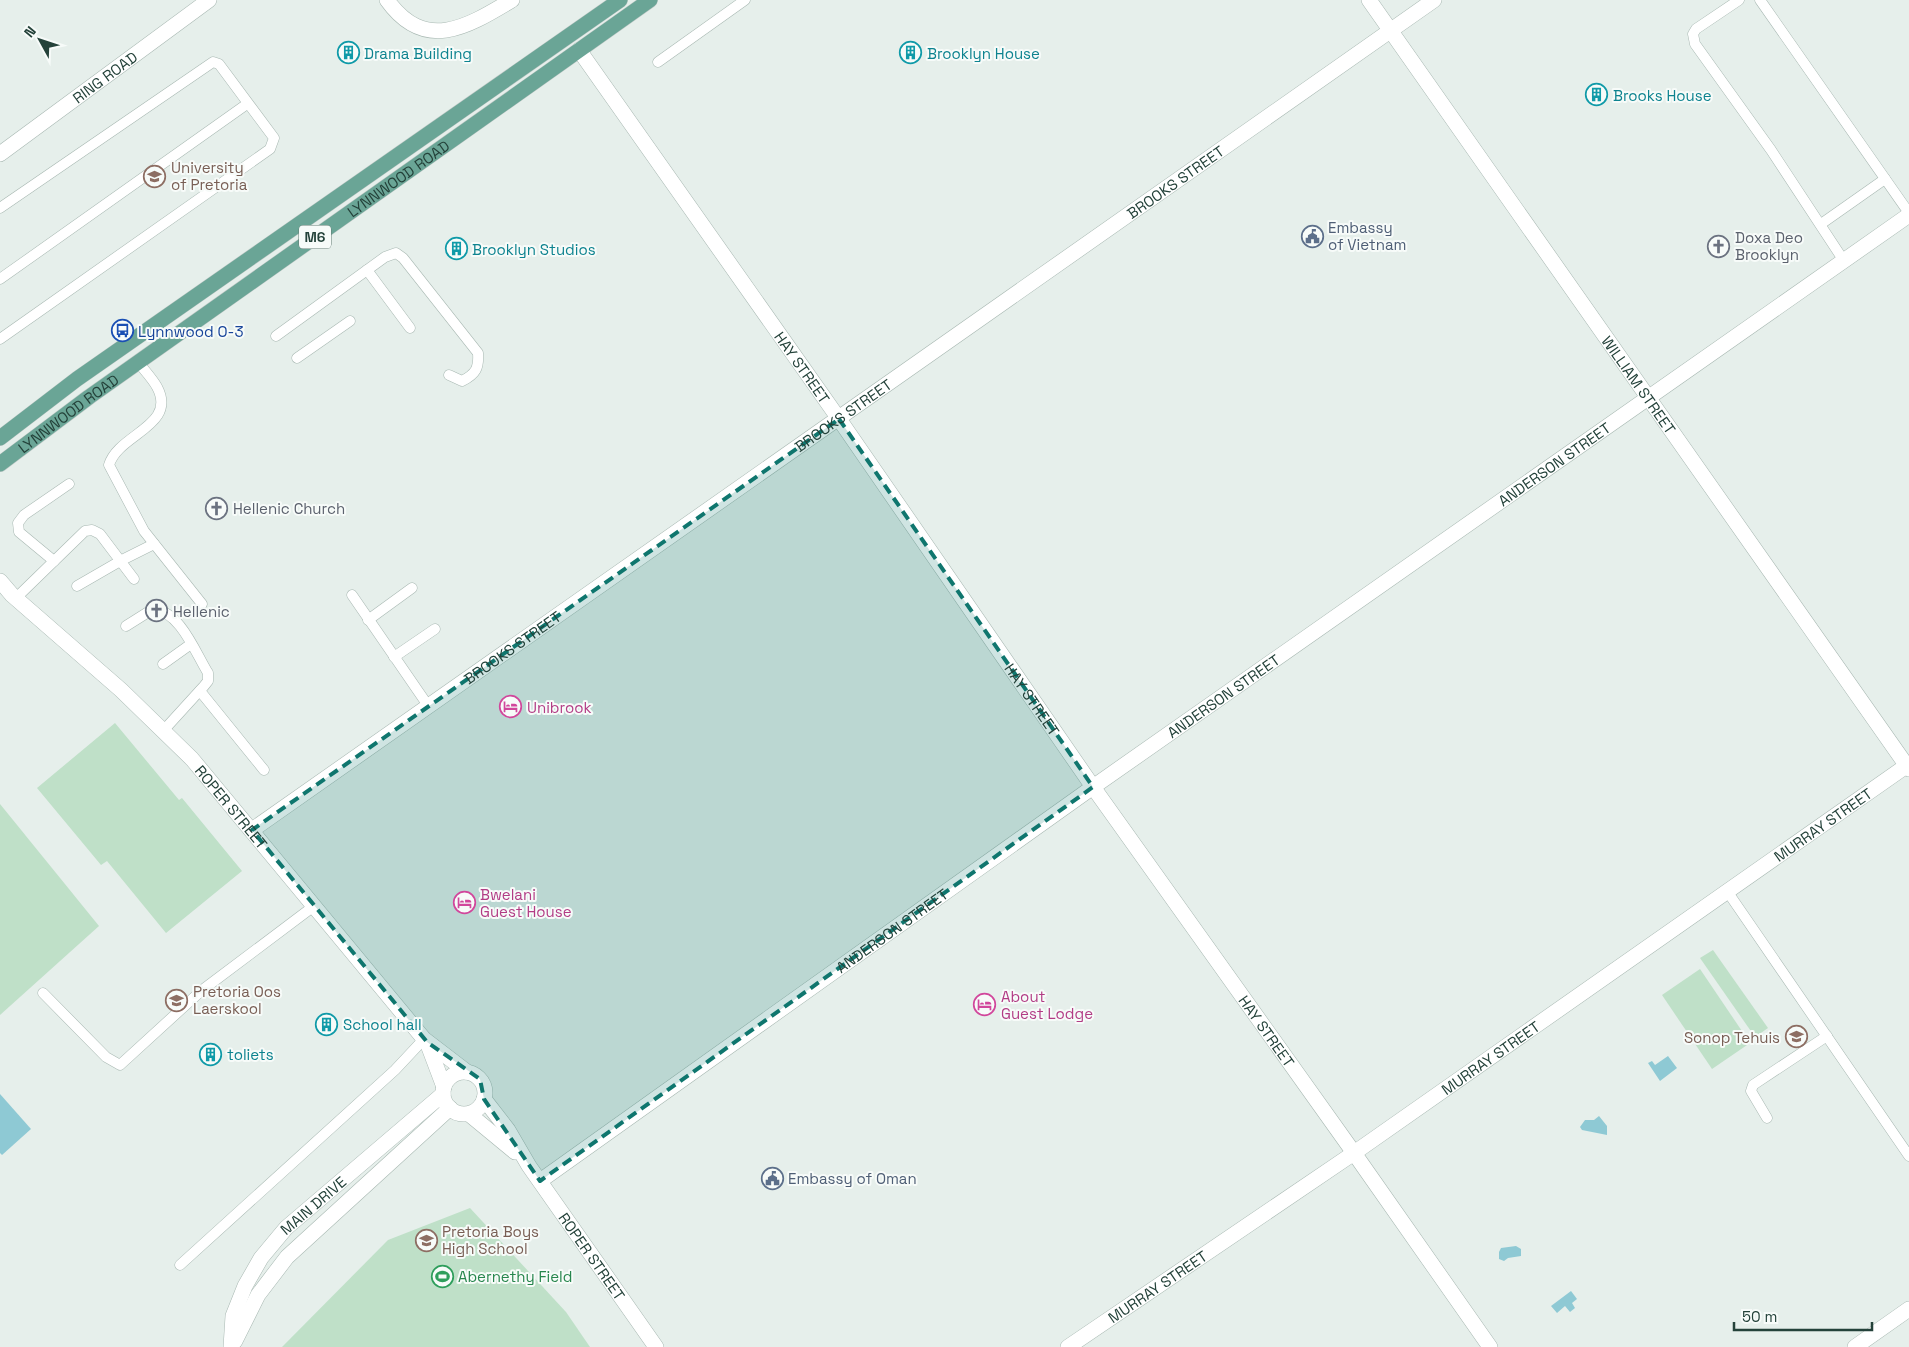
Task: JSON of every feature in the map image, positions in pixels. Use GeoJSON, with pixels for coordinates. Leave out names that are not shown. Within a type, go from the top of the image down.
{"type":"FeatureCollection","features":[{"type":"Feature","properties":{"kind":"main road","name":"LYNNWOOD ROAD"},"geometry":{"type":"LineString","coordinates":[[0,438],[76,379],[620,0]]}},
{"type":"Feature","properties":{"kind":"main road","name":"LYNNWOOD ROAD"},"geometry":{"type":"LineString","coordinates":[[0,464],[138,362],[650,0]]}},
{"type":"Feature","properties":{"kind":"street","name":"RING ROAD"},"geometry":{"type":"LineString","coordinates":[[0,154],[209,0]]}},
{"type":"Feature","properties":{"kind":"street"},"geometry":{"type":"LineString","coordinates":[[387,0],[412,24],[428,30],[449,31],[473,22],[512,0]]}},
{"type":"Feature","properties":{"kind":"street","name":"WILLIAM STREET"},"geometry":{"type":"LineString","coordinates":[[1369,0],[1392,30],[1908,766]]}},
{"type":"Feature","properties":{"kind":"street","name":"BROOKS STREET"},"geometry":{"type":"LineString","coordinates":[[252,830],[1434,0]]}},
{"type":"Feature","properties":{"kind":"street","name":"HAY STREET"},"geometry":{"type":"LineString","coordinates":[[579,50],[839,419],[1093,787],[1490,1347]]}},
{"type":"Feature","properties":{"kind":"street","name":"ANDERSON STREET"},"geometry":{"type":"LineString","coordinates":[[540,1181],[1093,787],[1909,214]]}},
{"type":"Feature","properties":{"kind":"street","name":"ROPER STREET"},"geometry":{"type":"LineString","coordinates":[[0,581],[9,594],[121,690],[192,759],[425,1040],[467,1072]]}},
{"type":"Feature","properties":{"kind":"street","name":"MURRAY STREET"},"geometry":{"type":"LineString","coordinates":[[1068,1347],[1354,1153],[1908,766]]}},
{"type":"Feature","properties":{"kind":"street","name":"ROPER STREET"},"geometry":{"type":"LineString","coordinates":[[425,1040],[444,1091]]}},
{"type":"Feature","properties":{"kind":"street"},"geometry":{"type":"LineString","coordinates":[[467,1072],[480,1079],[485,1092],[481,1106],[469,1114],[459,1114],[450,1108],[444,1091],[453,1076],[467,1072]]}},
{"type":"Feature","properties":{"kind":"street","name":"MAIN DRIVE"},"geometry":{"type":"LineString","coordinates":[[232,1347],[233,1316],[245,1286],[261,1258],[286,1228],[444,1091]]}},
{"type":"Feature","properties":{"kind":"street","name":"ROPER STREET"},"geometry":{"type":"LineString","coordinates":[[484,1099],[508,1130],[529,1166],[656,1347]]}},
{"type":"Feature","properties":{"kind":"street","name":"MAIN DRIVE"},"geometry":{"type":"LineString","coordinates":[[232,1347],[258,1295],[287,1258],[450,1108]]}},
{"type":"Feature","properties":{"kind":"street","name":"ROPER STREET"},"geometry":{"type":"LineString","coordinates":[[469,1114],[500,1138],[529,1166]]}},
{"type":"Feature","properties":{"kind":"street"},"geometry":{"type":"LineString","coordinates":[[324,1194],[337,1212]]}},
{"type":"Feature","properties":{"kind":"street"},"geometry":{"type":"LineString","coordinates":[[1855,1347],[1909,1309]]}},
{"type":"Feature","properties":{"kind":"lane"},"geometry":{"type":"LineString","coordinates":[[1739,0],[1696,29],[1693,40],[1821,224],[1844,261]]}},
{"type":"Feature","properties":{"kind":"lane"},"geometry":{"type":"LineString","coordinates":[[1760,0],[1909,214]]}},
{"type":"Feature","properties":{"kind":"lane"},"geometry":{"type":"LineString","coordinates":[[658,62],[740,1]]}},
{"type":"Feature","properties":{"kind":"lane"},"geometry":{"type":"LineString","coordinates":[[0,208],[213,62],[219,64],[274,138],[270,148],[0,339]]}},
{"type":"Feature","properties":{"kind":"lane"},"geometry":{"type":"LineString","coordinates":[[0,279],[247,104]]}},
{"type":"Feature","properties":{"kind":"lane"},"geometry":{"type":"LineString","coordinates":[[1821,224],[1885,179]]}},
{"type":"Feature","properties":{"kind":"lane"},"geometry":{"type":"LineString","coordinates":[[276,336],[390,254],[396,253],[402,258],[478,354],[479,365],[474,376],[462,381],[449,375]]}},
{"type":"Feature","properties":{"kind":"lane"},"geometry":{"type":"LineString","coordinates":[[368,270],[410,328]]}},
{"type":"Feature","properties":{"kind":"lane"},"geometry":{"type":"LineString","coordinates":[[297,358],[350,322]]}},
{"type":"Feature","properties":{"kind":"lane"},"geometry":{"type":"LineString","coordinates":[[138,362],[157,388],[162,405],[156,419],[118,449],[112,456],[109,466],[144,531],[202,604]]}},
{"type":"Feature","properties":{"kind":"lane"},"geometry":{"type":"LineString","coordinates":[[54,561],[19,532],[18,523],[24,515],[69,484]]}},
{"type":"Feature","properties":{"kind":"lane"},"geometry":{"type":"LineString","coordinates":[[9,594],[54,561],[85,531],[92,530],[100,534],[122,560],[134,580]]}},
{"type":"Feature","properties":{"kind":"lane"},"geometry":{"type":"LineString","coordinates":[[77,586],[154,544]]}},
{"type":"Feature","properties":{"kind":"lane"},"geometry":{"type":"LineString","coordinates":[[368,620],[412,588]]}},
{"type":"Feature","properties":{"kind":"lane"},"geometry":{"type":"LineString","coordinates":[[352,595],[428,707]]}},
{"type":"Feature","properties":{"kind":"lane"},"geometry":{"type":"LineString","coordinates":[[126,626],[148,611],[160,609],[173,618],[208,673],[208,681],[163,731]]}},
{"type":"Feature","properties":{"kind":"lane"},"geometry":{"type":"LineString","coordinates":[[394,657],[435,630]]}},
{"type":"Feature","properties":{"kind":"lane"},"geometry":{"type":"LineString","coordinates":[[163,664],[191,644]]}},
{"type":"Feature","properties":{"kind":"lane"},"geometry":{"type":"LineString","coordinates":[[200,691],[264,770]]}},
{"type":"Feature","properties":{"kind":"lane"},"geometry":{"type":"LineString","coordinates":[[1727,891],[1909,1156]]}},
{"type":"Feature","properties":{"kind":"lane"},"geometry":{"type":"LineString","coordinates":[[43,993],[106,1058],[120,1065],[201,991],[314,906]]}},
{"type":"Feature","properties":{"kind":"lane"},"geometry":{"type":"LineString","coordinates":[[1767,1118],[1751,1091],[1754,1085],[1827,1036]]}},
{"type":"Feature","properties":{"kind":"lane"},"geometry":{"type":"LineString","coordinates":[[180,1265],[396,1070],[425,1040]]}},
{"type":"Feature","properties":{"kind":"highlighted area"},"geometry":{"type":"Polygon","coordinates":[[[839,419],[1093,787],[540,1181],[484,1099],[480,1079],[427,1042],[252,830],[839,419]]]}},
{"type":"Feature","properties":{"kind":"green space"},"geometry":{"type":"Polygon","coordinates":[[[115,723],[179,800],[182,798],[242,871],[166,933],[107,861],[101,865],[37,788],[115,723]]]}},
{"type":"Feature","properties":{"kind":"green space"},"geometry":{"type":"Polygon","coordinates":[[[0,804],[99,926],[0,1015],[0,804]]]}},
{"type":"Feature","properties":{"kind":"green space"},"geometry":{"type":"Polygon","coordinates":[[[1713,950],[1768,1028],[1755,1037],[1700,958],[1713,950]]]}},
{"type":"Feature","properties":{"kind":"green space"},"geometry":{"type":"Polygon","coordinates":[[[1700,969],[1750,1043],[1712,1069],[1662,995],[1700,969]]]}},
{"type":"Feature","properties":{"kind":"green space","name":"Abernethy Field"},"geometry":{"type":"Polygon","coordinates":[[[470,1208],[566,1312],[590,1347],[282,1347],[388,1240],[470,1208]]]}},
{"type":"Feature","properties":{"kind":"water"},"geometry":{"type":"Polygon","coordinates":[[[1668,1056],[1677,1068],[1660,1081],[1648,1063],[1652,1061],[1655,1065],[1668,1056]]]}},
{"type":"Feature","properties":{"kind":"water"},"geometry":{"type":"Polygon","coordinates":[[[0,1094],[31,1129],[2,1155],[0,1153],[0,1094]]]}},
{"type":"Feature","properties":{"kind":"water"},"geometry":{"type":"Polygon","coordinates":[[[1599,1116],[1607,1126],[1607,1135],[1582,1130],[1580,1127],[1585,1120],[1594,1120],[1599,1116]]]}},
{"type":"Feature","properties":{"kind":"water"},"geometry":{"type":"Polygon","coordinates":[[[1516,1246],[1521,1249],[1521,1256],[1508,1258],[1504,1261],[1499,1259],[1501,1248],[1516,1246]]]}},
{"type":"Feature","properties":{"kind":"water"},"geometry":{"type":"Polygon","coordinates":[[[1571,1291],[1577,1299],[1572,1303],[1575,1308],[1570,1312],[1565,1306],[1557,1313],[1551,1306],[1571,1291]]]}},
{"type":"Feature","properties":{"kind":"place","name":"Drama Building"},"geometry":{"type":"Point","coordinates":[348,53]}},
{"type":"Feature","properties":{"kind":"place","name":"Brooklyn House"},"geometry":{"type":"Point","coordinates":[911,53]}},
{"type":"Feature","properties":{"kind":"place","name":"Brooks House"},"geometry":{"type":"Point","coordinates":[1597,95]}},
{"type":"Feature","properties":{"kind":"place","name":"University of Pretoria"},"geometry":{"type":"Point","coordinates":[155,176]}},
{"type":"Feature","properties":{"kind":"place","name":"Embassy of Vietnam"},"geometry":{"type":"Point","coordinates":[1312,236]}},
{"type":"Feature","properties":{"kind":"place","name":"Doxa Deo Brooklyn"},"geometry":{"type":"Point","coordinates":[1719,246]}},
{"type":"Feature","properties":{"kind":"place","name":"Brooklyn Studios"},"geometry":{"type":"Point","coordinates":[456,249]}},
{"type":"Feature","properties":{"kind":"place","name":"Lynnwood O-3"},"geometry":{"type":"Point","coordinates":[122,331]}},
{"type":"Feature","properties":{"kind":"place","name":"Hellenic Church"},"geometry":{"type":"Point","coordinates":[217,508]}},
{"type":"Feature","properties":{"kind":"place","name":"Hellenic"},"geometry":{"type":"Point","coordinates":[157,611]}},
{"type":"Feature","properties":{"kind":"place","name":"Unibrook"},"geometry":{"type":"Point","coordinates":[511,707]}},
{"type":"Feature","properties":{"kind":"place","name":"Bwelani Guest House"},"geometry":{"type":"Point","coordinates":[464,903]}},
{"type":"Feature","properties":{"kind":"place","name":"Pretoria Oos Laerskool"},"geometry":{"type":"Point","coordinates":[177,1000]}},
{"type":"Feature","properties":{"kind":"place","name":"About Guest Lodge"},"geometry":{"type":"Point","coordinates":[985,1005]}},
{"type":"Feature","properties":{"kind":"place","name":"School hall"},"geometry":{"type":"Point","coordinates":[327,1024]}},
{"type":"Feature","properties":{"kind":"place","name":"Sonop Tehuis"},"geometry":{"type":"Point","coordinates":[1796,1037]}},
{"type":"Feature","properties":{"kind":"place","name":"toliets"},"geometry":{"type":"Point","coordinates":[211,1054]}},
{"type":"Feature","properties":{"kind":"place","name":"Embassy of Oman"},"geometry":{"type":"Point","coordinates":[772,1178]}},
{"type":"Feature","properties":{"kind":"place","name":"Pretoria Boys High School"},"geometry":{"type":"Point","coordinates":[426,1240]}},
{"type":"Feature","properties":{"kind":"place","name":"Abernethy Field"},"geometry":{"type":"Point","coordinates":[442,1276]}}]}
